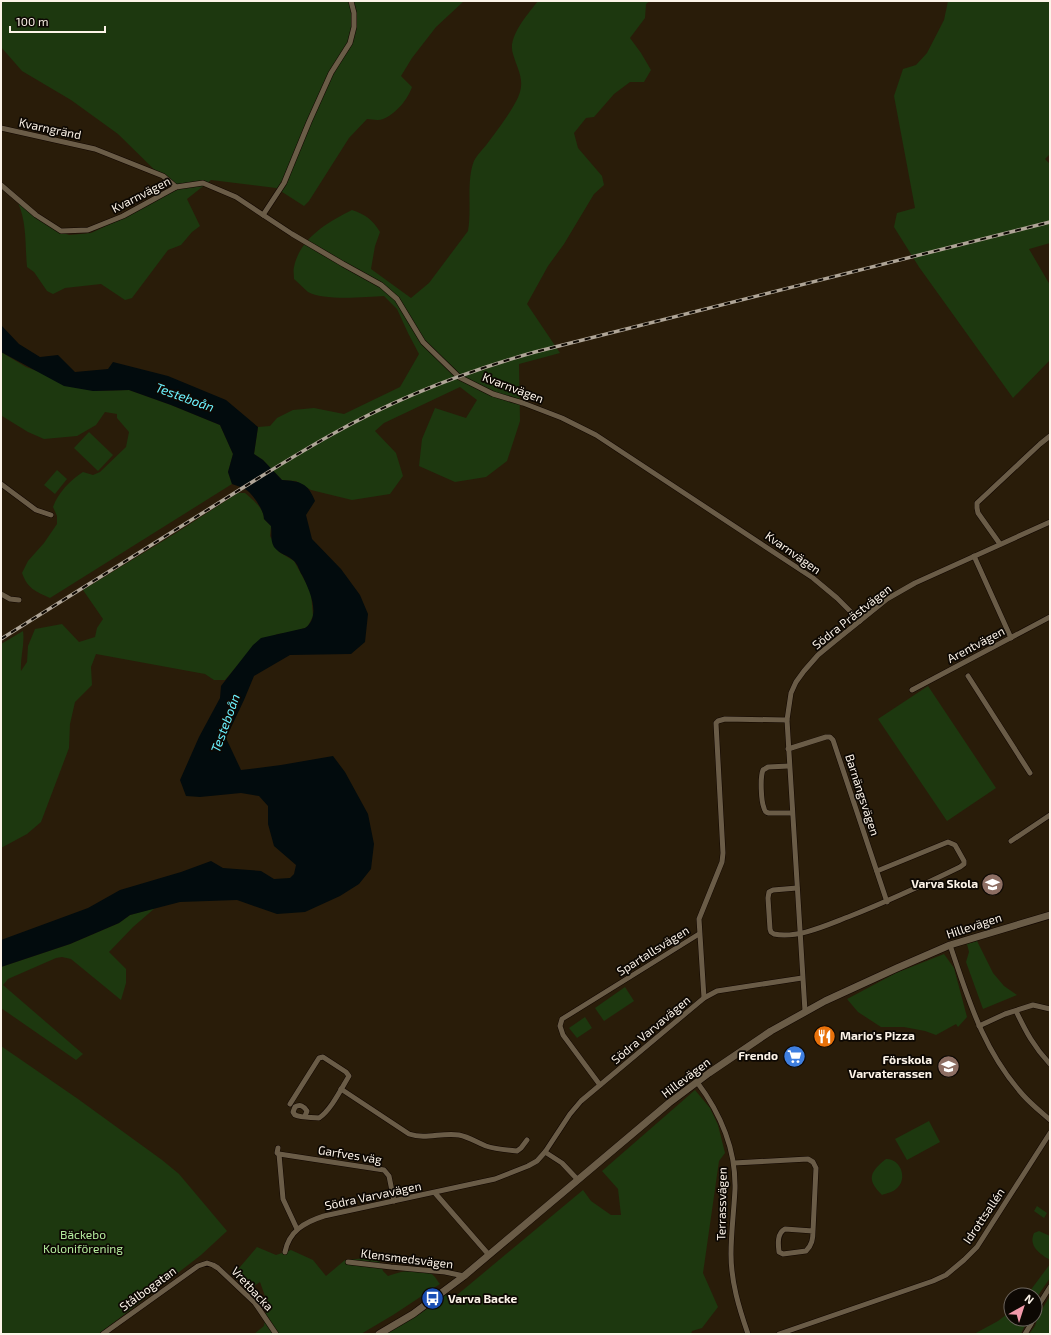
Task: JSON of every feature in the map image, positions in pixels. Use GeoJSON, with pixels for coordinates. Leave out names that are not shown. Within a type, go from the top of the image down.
{"type":"FeatureCollection","features":[{"type":"Feature","properties":{"kind":"street"},"geometry":{"type":"LineString","coordinates":[[263,215],[284,183],[331,73],[350,43],[354,27],[354,13],[351,1]]}},
{"type":"Feature","properties":{"kind":"street","name":"Kvarngränd"},"geometry":{"type":"LineString","coordinates":[[1,128],[95,149],[163,176],[176,187]]}},
{"type":"Feature","properties":{"kind":"street","name":"Kvarnvägen"},"geometry":{"type":"LineString","coordinates":[[1,185],[36,215],[61,231],[88,230],[124,216],[176,187],[203,183],[236,197],[343,264],[381,285],[397,300],[423,342],[459,377],[493,394],[523,403],[562,418],[596,435],[813,578],[837,598],[860,621]]}},
{"type":"Feature","properties":{"kind":"street"},"geometry":{"type":"LineString","coordinates":[[1000,544],[978,513],[977,503],[1050,436]]}},
{"type":"Feature","properties":{"kind":"street"},"geometry":{"type":"LineString","coordinates":[[1,484],[36,510],[51,515]]}},
{"type":"Feature","properties":{"kind":"street","name":"Södra Prästvägen"},"geometry":{"type":"LineString","coordinates":[[805,1011],[788,749],[787,720],[789,699],[793,687],[799,677],[818,656],[887,599],[915,583],[1050,522]]}},
{"type":"Feature","properties":{"kind":"street"},"geometry":{"type":"LineString","coordinates":[[974,556],[1011,638]]}},
{"type":"Feature","properties":{"kind":"street"},"geometry":{"type":"LineString","coordinates":[[1,594],[10,599],[19,600]]}},
{"type":"Feature","properties":{"kind":"street","name":"Arentvägen"},"geometry":{"type":"LineString","coordinates":[[912,690],[1050,617]]}},
{"type":"Feature","properties":{"kind":"street"},"geometry":{"type":"LineString","coordinates":[[968,676],[1030,773]]}},
{"type":"Feature","properties":{"kind":"street","name":"Spartallsvägen"},"geometry":{"type":"LineString","coordinates":[[600,1085],[563,1034],[560,1026],[562,1019],[699,934],[699,919],[721,865],[723,853],[716,724],[718,721],[725,719],[787,720]]}},
{"type":"Feature","properties":{"kind":"street","name":"Barnängsvägen"},"geometry":{"type":"LineString","coordinates":[[788,749],[826,737],[830,737],[833,740],[887,902]]}},
{"type":"Feature","properties":{"kind":"street"},"geometry":{"type":"LineString","coordinates":[[789,766],[768,767],[763,770],[763,805],[768,813],[792,813]]}},
{"type":"Feature","properties":{"kind":"street"},"geometry":{"type":"LineString","coordinates":[[1010,840],[1050,815]]}},
{"type":"Feature","properties":{"kind":"street"},"geometry":{"type":"LineString","coordinates":[[796,888],[773,890],[769,892],[769,926],[771,932],[776,935],[799,933],[823,926],[887,902],[960,867],[964,862],[956,846],[948,842],[877,871]]}},
{"type":"Feature","properties":{"kind":"street","name":"Hillevägen"},"geometry":{"type":"LineString","coordinates":[[379,1334],[413,1314],[464,1276],[670,1103],[697,1082],[768,1033],[805,1011],[950,945],[1050,915]]}},
{"type":"Feature","properties":{"kind":"street"},"geometry":{"type":"LineString","coordinates":[[699,934],[704,998]]}},
{"type":"Feature","properties":{"kind":"street"},"geometry":{"type":"LineString","coordinates":[[950,945],[979,1026],[997,1062],[1024,1096],[1050,1120]]}},
{"type":"Feature","properties":{"kind":"street","name":"Södra Varvavägen"},"geometry":{"type":"LineString","coordinates":[[297,1229],[308,1222],[324,1216],[495,1179],[533,1164],[545,1152],[575,1108],[600,1085],[704,998],[717,991],[802,978]]}},
{"type":"Feature","properties":{"kind":"street"},"geometry":{"type":"LineString","coordinates":[[979,1026],[1005,1014],[1033,1005],[1050,1009]]}},
{"type":"Feature","properties":{"kind":"street"},"geometry":{"type":"LineString","coordinates":[[1016,1011],[1027,1035],[1050,1064]]}},
{"type":"Feature","properties":{"kind":"street"},"geometry":{"type":"LineString","coordinates":[[290,1104],[319,1058],[323,1057],[346,1072],[349,1076],[324,1114],[319,1118],[305,1116]]}},
{"type":"Feature","properties":{"kind":"street","name":"Terrassvägen"},"geometry":{"type":"LineString","coordinates":[[697,1082],[714,1106],[721,1120],[729,1139],[734,1163],[735,1188],[731,1247],[732,1270],[738,1303],[748,1334]]}},
{"type":"Feature","properties":{"kind":"street"},"geometry":{"type":"LineString","coordinates":[[341,1089],[409,1134],[422,1137],[447,1134],[459,1135],[489,1147],[517,1151],[527,1140]]}},
{"type":"Feature","properties":{"kind":"street","name":"Idrottsallén"},"geometry":{"type":"LineString","coordinates":[[779,1334],[933,1281],[946,1275],[964,1260],[981,1241],[1050,1133]]}},
{"type":"Feature","properties":{"kind":"street"},"geometry":{"type":"LineString","coordinates":[[278,1148],[283,1199],[297,1229],[285,1252]]}},
{"type":"Feature","properties":{"kind":"street"},"geometry":{"type":"LineString","coordinates":[[545,1152],[562,1163],[578,1180]]}},
{"type":"Feature","properties":{"kind":"street","name":"Garfves väg"},"geometry":{"type":"LineString","coordinates":[[279,1154],[384,1170],[389,1176],[394,1201]]}},
{"type":"Feature","properties":{"kind":"street"},"geometry":{"type":"LineString","coordinates":[[734,1163],[792,1159],[808,1159],[813,1162],[816,1168],[813,1231],[811,1244],[806,1250],[783,1254],[779,1252],[779,1233],[782,1230],[813,1231]]}},
{"type":"Feature","properties":{"kind":"street"},"geometry":{"type":"LineString","coordinates":[[435,1192],[489,1255]]}},
{"type":"Feature","properties":{"kind":"street","name":"Klensmedsvägen"},"geometry":{"type":"LineString","coordinates":[[348,1262],[445,1272],[464,1276]]}},
{"type":"Feature","properties":{"kind":"street","name":"Stålbogatan"},"geometry":{"type":"LineString","coordinates":[[103,1334],[198,1266],[207,1263]]}},
{"type":"Feature","properties":{"kind":"street","name":"Vretbacka"},"geometry":{"type":"LineString","coordinates":[[207,1263],[213,1264],[246,1294],[261,1311],[276,1334]]}},
{"type":"Feature","properties":{"kind":"street"},"geometry":{"type":"LineString","coordinates":[[1043,1298],[1050,1287]]}},
{"type":"Feature","properties":{"kind":"green space"},"geometry":{"type":"Polygon","coordinates":[[[1,1],[464,1],[436,27],[412,58],[401,76],[412,87],[397,110],[383,119],[367,119],[349,138],[309,201],[304,206],[276,188],[211,180],[187,199],[200,226],[192,232],[181,245],[168,250],[132,298],[125,300],[101,284],[65,288],[53,294],[47,291],[34,272],[27,267],[23,218],[18,203],[53,229],[69,235],[91,233],[121,219],[174,189],[118,134],[71,100],[22,71],[1,47],[1,1]]]}},
{"type":"Feature","properties":{"kind":"green space"},"geometry":{"type":"Polygon","coordinates":[[[538,1],[650,1],[646,4],[645,18],[630,38],[651,70],[644,82],[630,82],[614,94],[594,117],[586,118],[574,133],[578,148],[602,176],[604,185],[594,194],[564,244],[548,266],[527,304],[560,353],[519,364],[520,421],[507,461],[486,477],[455,482],[419,466],[422,439],[435,408],[466,418],[477,400],[460,387],[384,423],[375,431],[396,453],[403,476],[390,494],[352,500],[311,490],[296,481],[282,480],[263,460],[254,454],[258,427],[270,426],[277,418],[293,410],[314,408],[344,414],[400,387],[419,354],[397,309],[384,296],[356,298],[324,297],[308,292],[294,279],[294,268],[297,257],[302,248],[316,232],[352,210],[368,218],[380,232],[375,246],[371,269],[411,298],[429,283],[468,231],[470,214],[470,177],[474,161],[505,119],[518,98],[521,82],[520,73],[513,54],[513,40],[524,19],[538,1]]]}},
{"type":"Feature","properties":{"kind":"green space"},"geometry":{"type":"Polygon","coordinates":[[[948,1],[1050,1],[1050,154],[1045,159],[1050,164],[1050,243],[1029,249],[1050,285],[1050,360],[1013,398],[919,267],[894,227],[897,213],[915,208],[894,96],[903,69],[916,65],[927,53],[944,20],[948,1]]]}},
{"type":"Feature","properties":{"kind":"green space"},"geometry":{"type":"Polygon","coordinates":[[[1,352],[26,367],[93,391],[129,390],[220,425],[233,454],[228,472],[232,484],[50,598],[36,591],[27,583],[22,573],[28,561],[44,543],[57,524],[57,516],[53,507],[58,497],[69,483],[83,472],[93,475],[100,472],[126,447],[129,432],[117,418],[117,414],[105,412],[96,425],[77,436],[44,439],[28,432],[2,416],[1,352]]]}},
{"type":"Feature","properties":{"kind":"green space"},"geometry":{"type":"Polygon","coordinates":[[[89,432],[113,455],[98,471],[74,448],[89,432]]]}},
{"type":"Feature","properties":{"kind":"green space"},"geometry":{"type":"Polygon","coordinates":[[[57,470],[67,479],[55,494],[44,485],[57,470]]]}},
{"type":"Feature","properties":{"kind":"green space"},"geometry":{"type":"Polygon","coordinates":[[[238,493],[245,493],[255,501],[264,515],[264,519],[271,526],[270,536],[279,552],[294,561],[305,581],[311,593],[313,616],[308,626],[288,633],[277,634],[237,666],[225,680],[214,680],[205,674],[96,654],[91,667],[92,685],[75,702],[70,724],[69,748],[41,822],[27,834],[1,848],[1,644],[23,631],[21,671],[27,662],[28,646],[35,629],[62,624],[79,642],[95,637],[97,628],[103,619],[83,590],[238,493]]]}},
{"type":"Feature","properties":{"kind":"green space"},"geometry":{"type":"Polygon","coordinates":[[[928,686],[996,788],[947,821],[878,719],[928,686]]]}},
{"type":"Feature","properties":{"kind":"green space"},"geometry":{"type":"Polygon","coordinates":[[[155,908],[133,927],[109,952],[126,969],[126,983],[121,1000],[71,959],[62,957],[56,958],[8,979],[3,985],[83,1054],[76,1060],[1,1008],[1,967],[70,944],[119,923],[130,915],[155,908]]]}},
{"type":"Feature","properties":{"kind":"green space"},"geometry":{"type":"Polygon","coordinates":[[[977,941],[993,973],[1004,986],[1017,995],[983,1009],[966,962],[969,952],[967,944],[977,941]]]}},
{"type":"Feature","properties":{"kind":"green space"},"geometry":{"type":"Polygon","coordinates":[[[944,954],[954,968],[967,1017],[958,1027],[956,1024],[936,1035],[925,1031],[904,1027],[881,1027],[858,1012],[847,999],[896,973],[944,954]]]}},
{"type":"Feature","properties":{"kind":"green space"},"geometry":{"type":"Polygon","coordinates":[[[625,987],[634,1001],[604,1021],[595,1008],[625,987]]]}},
{"type":"Feature","properties":{"kind":"green space"},"geometry":{"type":"Polygon","coordinates":[[[585,1017],[592,1028],[577,1038],[569,1028],[585,1017]]]}},
{"type":"Feature","properties":{"kind":"green space","name":"Bäckebo Koloniförening"},"geometry":{"type":"Polygon","coordinates":[[[1,1046],[78,1099],[162,1160],[179,1174],[227,1231],[201,1255],[99,1334],[1,1334],[1,1046]]]}},
{"type":"Feature","properties":{"kind":"green space"},"geometry":{"type":"Polygon","coordinates":[[[695,1090],[710,1108],[718,1125],[725,1153],[719,1161],[703,1273],[718,1307],[702,1328],[692,1331],[691,1334],[385,1334],[421,1313],[447,1294],[451,1300],[583,1190],[591,1201],[611,1215],[621,1215],[618,1189],[602,1171],[695,1090]]]}},
{"type":"Feature","properties":{"kind":"green space"},"geometry":{"type":"Polygon","coordinates":[[[929,1121],[940,1142],[907,1160],[895,1139],[929,1121]]]}},
{"type":"Feature","properties":{"kind":"green space"},"geometry":{"type":"Polygon","coordinates":[[[886,1159],[899,1165],[902,1180],[900,1185],[895,1190],[882,1195],[874,1184],[872,1176],[876,1168],[886,1159]]]}},
{"type":"Feature","properties":{"kind":"green space"},"geometry":{"type":"Polygon","coordinates":[[[1037,1206],[1047,1213],[1044,1218],[1034,1211],[1037,1206]]]}},
{"type":"Feature","properties":{"kind":"green space"},"geometry":{"type":"Polygon","coordinates":[[[1039,1231],[1050,1236],[1050,1260],[1042,1255],[1034,1246],[1034,1233],[1039,1231]]]}},
{"type":"Feature","properties":{"kind":"green space"},"geometry":{"type":"Polygon","coordinates":[[[257,1247],[276,1255],[291,1250],[313,1260],[326,1276],[345,1260],[378,1257],[383,1271],[388,1276],[411,1270],[418,1270],[434,1276],[440,1284],[361,1334],[254,1334],[264,1326],[267,1302],[260,1282],[248,1290],[234,1274],[257,1247]]]}},
{"type":"Feature","properties":{"kind":"green space"},"geometry":{"type":"Polygon","coordinates":[[[1050,1264],[1050,1278],[1043,1288],[1033,1287],[1050,1264]]]}},
{"type":"Feature","properties":{"kind":"green space"},"geometry":{"type":"Polygon","coordinates":[[[1050,1296],[1050,1334],[1029,1334],[1034,1327],[1043,1327],[1043,1307],[1050,1296]]]}},
{"type":"Feature","properties":{"kind":"green space"},"geometry":{"type":"Polygon","coordinates":[[[1003,1317],[1003,1327],[1024,1327],[1021,1334],[974,1334],[1003,1317]]]}},
{"type":"Feature","properties":{"kind":"water","name":"Testeboån"},"geometry":{"type":"Polygon","coordinates":[[[1,325],[19,344],[40,357],[58,355],[75,372],[108,369],[113,362],[168,376],[226,400],[258,427],[254,454],[263,460],[282,480],[294,481],[303,484],[312,495],[315,501],[306,515],[312,539],[341,569],[360,595],[368,614],[365,642],[351,654],[290,655],[254,676],[226,738],[241,770],[333,756],[345,772],[368,814],[374,844],[371,869],[359,884],[340,896],[305,912],[277,914],[237,900],[180,902],[130,915],[119,923],[70,944],[1,967],[1,940],[88,908],[120,890],[181,872],[211,861],[223,868],[261,871],[274,879],[290,878],[294,874],[296,865],[274,846],[268,824],[268,806],[259,796],[241,793],[200,797],[186,796],[180,780],[199,737],[220,698],[221,686],[253,645],[261,638],[305,628],[313,617],[313,610],[311,595],[305,581],[292,559],[274,547],[271,526],[264,519],[261,509],[256,501],[243,488],[232,484],[228,472],[233,454],[220,425],[129,390],[93,391],[64,386],[1,352],[1,325]]]}},
{"type":"Feature","properties":{"kind":"railway"},"geometry":{"type":"LineString","coordinates":[[1,639],[311,446],[404,398],[482,368],[535,352],[1050,222]]}},
{"type":"Feature","properties":{"kind":"place","name":"Varva Skola"},"geometry":{"type":"Point","coordinates":[993,884]}},
{"type":"Feature","properties":{"kind":"place","name":"Mario's Pizza"},"geometry":{"type":"Point","coordinates":[824,1036]}},
{"type":"Feature","properties":{"kind":"place","name":"Frendo"},"geometry":{"type":"Point","coordinates":[794,1056]}},
{"type":"Feature","properties":{"kind":"place","name":"Förskola Varvaterassen"},"geometry":{"type":"Point","coordinates":[948,1067]}},
{"type":"Feature","properties":{"kind":"place","name":"Varva Backe"},"geometry":{"type":"Point","coordinates":[433,1299]}}]}
